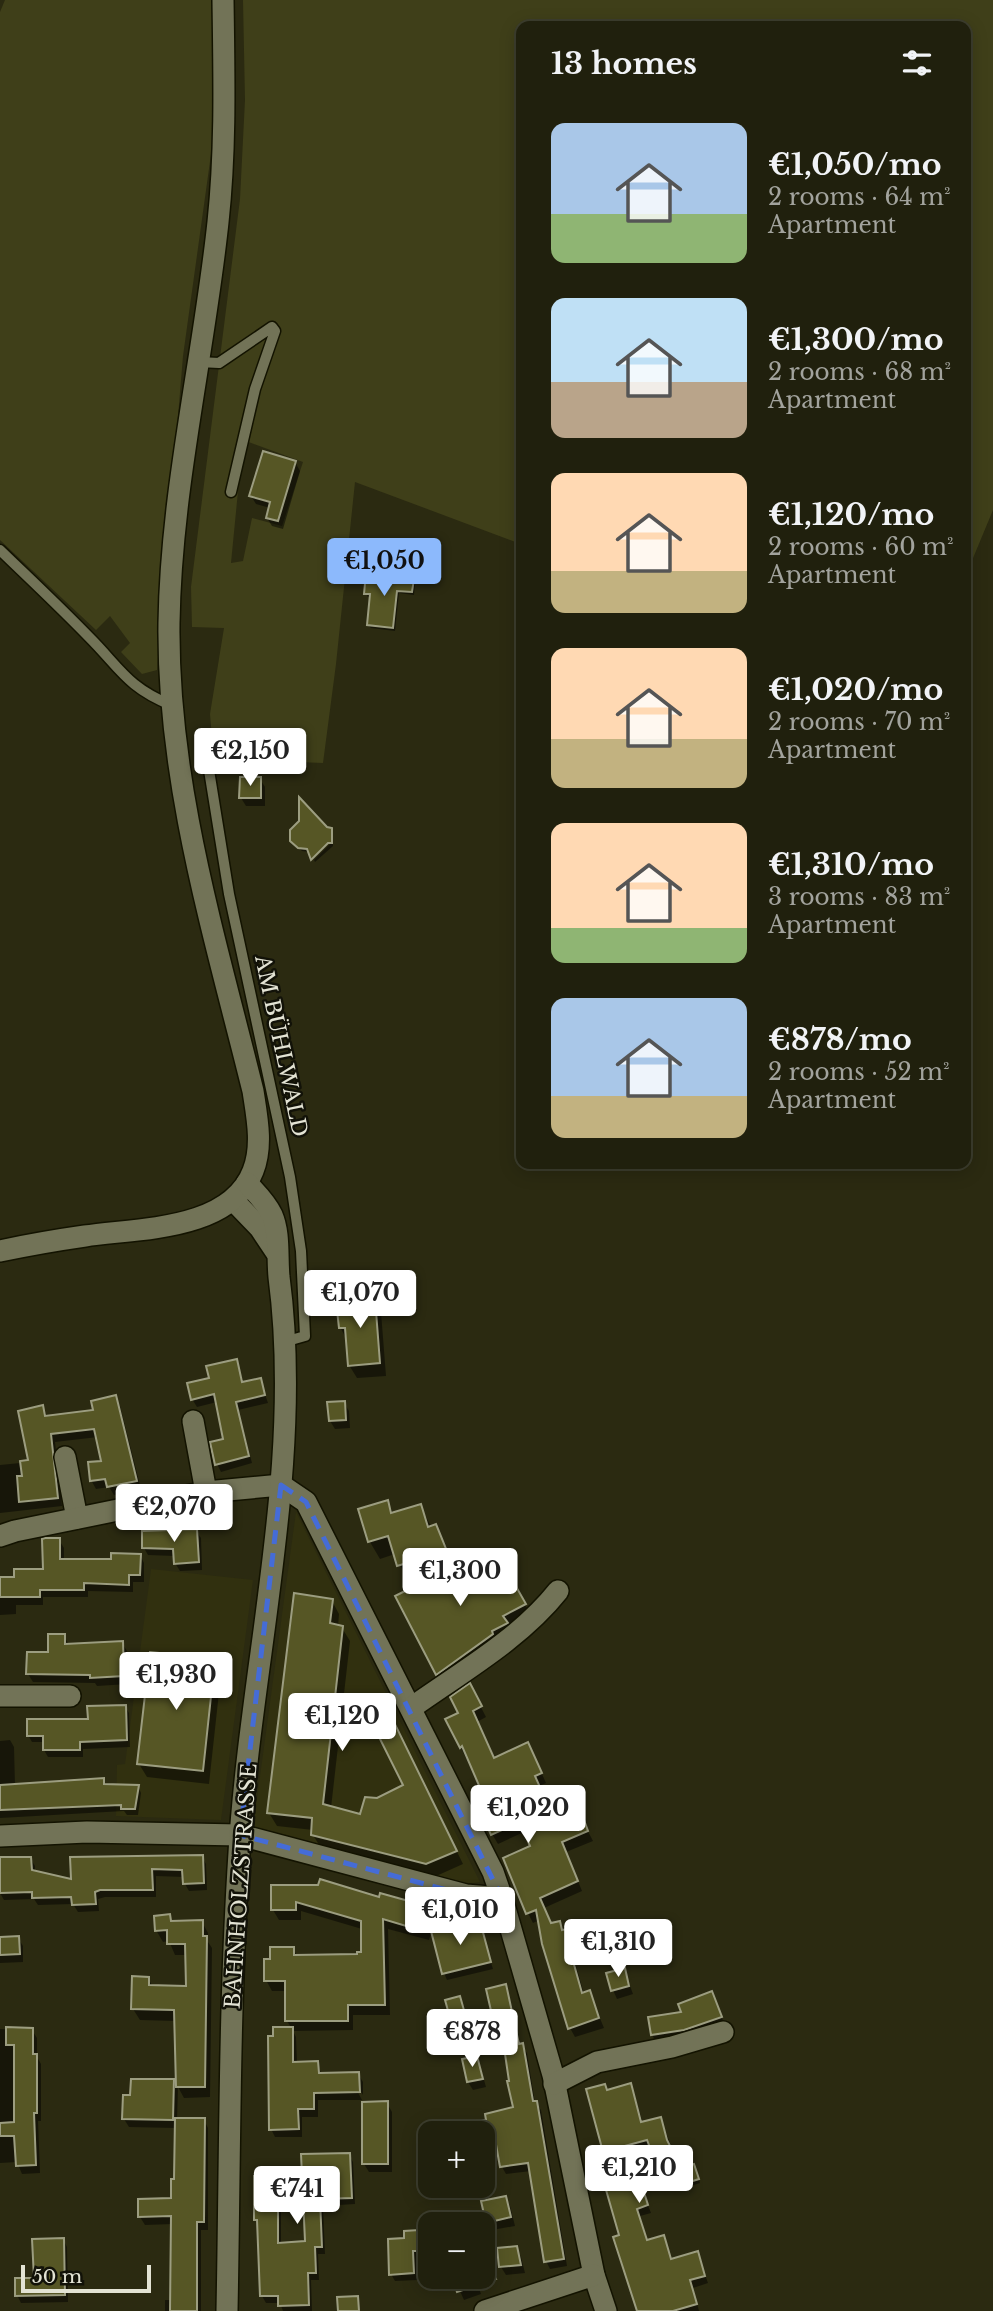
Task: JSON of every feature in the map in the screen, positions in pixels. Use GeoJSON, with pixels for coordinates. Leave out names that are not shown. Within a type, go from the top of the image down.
{"type":"FeatureCollection","features":[{"type":"Feature","properties":{"kind":"street"},"geometry":{"type":"LineString","coordinates":[[0,1251],[180,1223],[220,1209],[233,1200],[247,1183],[258,1152],[258,1124],[253,1091],[196,858],[178,765],[171,705],[171,573],[218,224],[223,162],[223,0]]}},
{"type":"Feature","properties":{"kind":"street","name":"BAHNHOLZSTRASSE"},"geometry":{"type":"LineString","coordinates":[[227,2311],[234,1920],[240,1835],[281,1485],[285,1420],[282,1296],[275,1226],[267,1205],[247,1183]]}},
{"type":"Feature","properties":{"kind":"street","name":"BAHNHOLZSTRASSE"},"geometry":{"type":"LineString","coordinates":[[233,1200],[260,1228],[276,1253]]}},
{"type":"Feature","properties":{"kind":"street"},"geometry":{"type":"LineString","coordinates":[[193,1421],[206,1492]]}},
{"type":"Feature","properties":{"kind":"street"},"geometry":{"type":"LineString","coordinates":[[65,1457],[77,1518]]}},
{"type":"Feature","properties":{"kind":"street"},"geometry":{"type":"LineString","coordinates":[[0,1536],[206,1492],[281,1485],[306,1502],[493,1872],[554,2084],[594,2274],[606,2311]]}},
{"type":"Feature","properties":{"kind":"street"},"geometry":{"type":"LineString","coordinates":[[411,1708],[521,1629],[541,1612],[558,1591]]}},
{"type":"Feature","properties":{"kind":"street"},"geometry":{"type":"LineString","coordinates":[[0,1696],[70,1696]]}},
{"type":"Feature","properties":{"kind":"street"},"geometry":{"type":"LineString","coordinates":[[0,1836],[87,1832],[240,1835],[466,1895],[502,1898]]}},
{"type":"Feature","properties":{"kind":"street"},"geometry":{"type":"LineString","coordinates":[[554,2084],[597,2062],[672,2047],[723,2032]]}},
{"type":"Feature","properties":{"kind":"street"},"geometry":{"type":"LineString","coordinates":[[485,2311],[594,2274]]}},
{"type":"Feature","properties":{"kind":"lane"},"geometry":{"type":"LineString","coordinates":[[199,362],[219,363],[272,327],[275,331],[255,389],[231,492]]}},
{"type":"Feature","properties":{"kind":"lane"},"geometry":{"type":"LineString","coordinates":[[0,550],[91,638],[127,680],[150,697],[171,705]]}},
{"type":"Feature","properties":{"kind":"lane","name":"AM BÜHLWALD"},"geometry":{"type":"LineString","coordinates":[[208,764],[229,894],[290,1177],[301,1251],[305,1336],[284,1342]]}},
{"type":"Feature","properties":{"kind":"highlighted area"},"geometry":{"type":"Polygon","coordinates":[[[281,1485],[306,1502],[502,1898],[466,1895],[240,1835],[281,1485]]]}},
{"type":"Feature","properties":{"kind":"shaded area"},"geometry":{"type":"Polygon","coordinates":[[[5,0],[214,0],[212,147],[183,356],[157,670],[142,674],[121,652],[130,643],[110,616],[96,630],[0,540],[0,12],[5,0]]]}},
{"type":"Feature","properties":{"kind":"shaded area"},"geometry":{"type":"Polygon","coordinates":[[[243,0],[993,0],[993,510],[971,563],[971,21],[516,21],[516,542],[355,482],[323,763],[227,759],[213,749],[210,714],[224,628],[192,627],[191,587],[240,199],[245,100],[243,0]],[[243,440],[231,563],[243,561],[252,518],[282,526],[303,462],[243,440]]]}},
{"type":"Feature","properties":{"kind":"shaded area"},"geometry":{"type":"Polygon","coordinates":[[[296,1512],[480,1882],[464,1885],[253,1828],[296,1512]]]}},
{"type":"Feature","properties":{"kind":"shaded area"},"geometry":{"type":"Polygon","coordinates":[[[151,1569],[253,1580],[221,1820],[116,1816],[117,1765],[125,1764],[151,1569]]]}},
{"type":"Feature","properties":{"kind":"building"},"geometry":{"type":"Polygon","coordinates":[[[263,451],[296,461],[278,521],[266,518],[270,502],[249,496],[263,451]]]}},
{"type":"Feature","properties":{"kind":"building"},"geometry":{"type":"Polygon","coordinates":[[[366,573],[414,579],[412,592],[397,591],[393,628],[367,625],[370,594],[364,594],[366,573]]]}},
{"type":"Feature","properties":{"kind":"building"},"geometry":{"type":"Polygon","coordinates":[[[240,777],[261,777],[261,798],[239,798],[240,777]]]}},
{"type":"Feature","properties":{"kind":"building"},"geometry":{"type":"Polygon","coordinates":[[[299,797],[327,827],[332,828],[332,843],[328,843],[311,860],[307,849],[298,848],[290,841],[290,830],[299,821],[299,797]]]}},
{"type":"Feature","properties":{"kind":"building"},"geometry":{"type":"Polygon","coordinates":[[[375,1298],[380,1363],[348,1366],[345,1328],[339,1328],[336,1301],[375,1298]]]}},
{"type":"Feature","properties":{"kind":"building"},"geometry":{"type":"Polygon","coordinates":[[[237,1359],[242,1382],[261,1378],[265,1395],[236,1402],[249,1456],[215,1465],[210,1442],[223,1439],[214,1394],[191,1400],[187,1383],[209,1378],[206,1366],[237,1359]]]}},
{"type":"Feature","properties":{"kind":"building"},"geometry":{"type":"Polygon","coordinates":[[[116,1395],[137,1481],[107,1487],[105,1479],[90,1481],[88,1462],[101,1461],[94,1429],[51,1434],[58,1498],[19,1502],[17,1476],[22,1476],[20,1461],[28,1460],[18,1411],[43,1405],[45,1416],[93,1410],[91,1401],[116,1395]]]}},
{"type":"Feature","properties":{"kind":"building"},"geometry":{"type":"Polygon","coordinates":[[[345,1401],[346,1420],[329,1421],[327,1402],[345,1401]]]}},
{"type":"Feature","properties":{"kind":"building"},"geometry":{"type":"Polygon","coordinates":[[[388,1500],[391,1513],[421,1504],[428,1527],[436,1524],[447,1551],[397,1566],[388,1536],[368,1542],[358,1509],[388,1500]]]}},
{"type":"Feature","properties":{"kind":"building"},"geometry":{"type":"Polygon","coordinates":[[[197,1529],[199,1562],[174,1564],[173,1549],[142,1548],[142,1531],[197,1529]]]}},
{"type":"Feature","properties":{"kind":"building"},"geometry":{"type":"Polygon","coordinates":[[[60,1538],[60,1559],[111,1559],[111,1553],[141,1554],[140,1575],[129,1575],[129,1585],[84,1583],[84,1590],[40,1590],[40,1597],[0,1597],[0,1577],[14,1577],[14,1569],[43,1569],[42,1539],[60,1538]]]}},
{"type":"Feature","properties":{"kind":"building"},"geometry":{"type":"Polygon","coordinates":[[[485,1551],[490,1560],[498,1555],[526,1604],[503,1616],[508,1623],[492,1631],[493,1634],[436,1675],[395,1596],[485,1551]]]}},
{"type":"Feature","properties":{"kind":"building"},"geometry":{"type":"Polygon","coordinates":[[[294,1593],[333,1599],[330,1623],[343,1626],[323,1804],[360,1814],[365,1797],[377,1798],[403,1785],[372,1723],[390,1714],[457,1851],[426,1864],[311,1835],[312,1818],[267,1813],[294,1593]]]}},
{"type":"Feature","properties":{"kind":"building"},"geometry":{"type":"Polygon","coordinates":[[[48,1634],[65,1634],[65,1644],[123,1641],[124,1676],[90,1678],[90,1675],[26,1674],[27,1652],[48,1652],[48,1634]]]}},
{"type":"Feature","properties":{"kind":"building"},"geometry":{"type":"Polygon","coordinates":[[[150,1652],[215,1659],[203,1771],[137,1764],[150,1652]]]}},
{"type":"Feature","properties":{"kind":"building"},"geometry":{"type":"Polygon","coordinates":[[[470,1683],[482,1706],[473,1711],[494,1758],[528,1742],[542,1773],[535,1776],[559,1830],[584,1820],[588,1831],[562,1842],[578,1881],[540,1898],[551,1923],[560,1921],[562,1930],[586,1926],[589,1939],[568,1943],[582,1993],[590,1990],[599,2018],[568,2029],[542,1944],[536,1910],[526,1914],[503,1858],[530,1846],[520,1822],[491,1835],[482,1815],[490,1811],[462,1746],[460,1748],[445,1719],[458,1713],[450,1697],[470,1683]]]}},
{"type":"Feature","properties":{"kind":"building"},"geometry":{"type":"Polygon","coordinates":[[[126,1705],[127,1740],[80,1742],[80,1750],[43,1750],[43,1736],[27,1736],[27,1719],[88,1719],[87,1706],[126,1705]]]}},
{"type":"Feature","properties":{"kind":"building"},"geometry":{"type":"Polygon","coordinates":[[[104,1778],[104,1784],[139,1785],[135,1809],[121,1809],[121,1805],[0,1810],[0,1785],[104,1778]]]}},
{"type":"Feature","properties":{"kind":"building"},"geometry":{"type":"Polygon","coordinates":[[[203,1855],[204,1883],[183,1884],[182,1870],[152,1869],[153,1890],[100,1890],[95,1892],[96,1904],[72,1905],[71,1897],[32,1898],[32,1892],[0,1893],[0,1857],[31,1857],[32,1870],[71,1879],[70,1857],[203,1855]]]}},
{"type":"Feature","properties":{"kind":"building"},"geometry":{"type":"Polygon","coordinates":[[[320,1879],[379,1897],[380,1893],[430,1907],[423,1931],[383,1919],[385,2005],[348,2005],[348,2021],[285,2021],[285,1981],[264,1981],[264,1959],[270,1959],[270,1947],[294,1947],[294,1955],[361,1952],[361,1921],[296,1902],[296,1910],[271,1910],[271,1885],[318,1885],[320,1879]]]}},
{"type":"Feature","properties":{"kind":"building"},"geometry":{"type":"Polygon","coordinates":[[[170,1914],[171,1921],[203,1920],[203,1936],[207,1936],[205,2087],[176,2087],[174,2010],[131,2009],[132,1976],[149,1977],[149,1985],[186,1986],[185,1944],[167,1944],[167,1930],[155,1931],[154,1916],[170,1914]]]}},
{"type":"Feature","properties":{"kind":"building"},"geometry":{"type":"Polygon","coordinates":[[[461,1919],[465,1929],[481,1925],[491,1962],[442,1974],[431,1931],[461,1919]]]}},
{"type":"Feature","properties":{"kind":"building"},"geometry":{"type":"Polygon","coordinates":[[[19,1936],[20,1954],[0,1955],[0,1937],[19,1936]]]}},
{"type":"Feature","properties":{"kind":"building"},"geometry":{"type":"Polygon","coordinates":[[[625,1968],[629,1986],[611,1991],[606,1973],[625,1968]]]}},
{"type":"Feature","properties":{"kind":"building"},"geometry":{"type":"Polygon","coordinates":[[[506,1984],[519,2044],[523,2043],[533,2101],[537,2101],[564,2259],[544,2262],[528,2163],[500,2167],[495,2121],[481,2121],[486,2120],[485,2114],[513,2107],[501,2027],[495,2028],[486,1989],[506,1984]]]}},
{"type":"Feature","properties":{"kind":"building"},"geometry":{"type":"Polygon","coordinates":[[[712,1991],[722,2017],[684,2030],[651,2035],[648,2017],[681,2012],[678,2004],[712,1991]]]}},
{"type":"Feature","properties":{"kind":"building"},"geometry":{"type":"Polygon","coordinates":[[[460,1996],[469,2028],[454,2032],[445,2000],[460,1996]]]}},
{"type":"Feature","properties":{"kind":"building"},"geometry":{"type":"Polygon","coordinates":[[[6,2027],[33,2028],[33,2054],[37,2054],[37,2113],[34,2113],[36,2165],[16,2166],[14,2136],[0,2136],[0,2123],[14,2122],[14,2045],[6,2045],[6,2027]]]}},
{"type":"Feature","properties":{"kind":"building"},"geometry":{"type":"Polygon","coordinates":[[[273,2027],[293,2027],[293,2062],[318,2061],[319,2073],[359,2072],[360,2092],[314,2093],[314,2109],[298,2109],[299,2129],[269,2130],[268,2036],[273,2036],[273,2027]]]}},
{"type":"Feature","properties":{"kind":"building"},"geometry":{"type":"Polygon","coordinates":[[[477,2056],[483,2079],[467,2082],[462,2059],[477,2056]]]}},
{"type":"Feature","properties":{"kind":"building"},"geometry":{"type":"Polygon","coordinates":[[[131,2079],[174,2079],[173,2120],[122,2119],[123,2095],[130,2095],[131,2079]]]}},
{"type":"Feature","properties":{"kind":"building"},"geometry":{"type":"Polygon","coordinates":[[[631,2083],[641,2122],[661,2117],[674,2154],[659,2159],[656,2152],[652,2153],[647,2140],[621,2147],[632,2186],[641,2183],[648,2205],[637,2209],[647,2240],[664,2235],[671,2259],[698,2251],[705,2276],[690,2280],[697,2304],[673,2311],[637,2311],[613,2237],[619,2235],[596,2155],[603,2152],[586,2089],[605,2084],[607,2090],[631,2083]]]}},
{"type":"Feature","properties":{"kind":"building"},"geometry":{"type":"Polygon","coordinates":[[[388,2101],[388,2164],[362,2164],[362,2102],[388,2101]]]}},
{"type":"Feature","properties":{"kind":"building"},"geometry":{"type":"Polygon","coordinates":[[[175,2118],[205,2118],[204,2222],[197,2222],[197,2311],[170,2311],[171,2216],[138,2217],[138,2199],[171,2198],[175,2118]]]}},
{"type":"Feature","properties":{"kind":"building"},"geometry":{"type":"Polygon","coordinates":[[[350,2153],[352,2198],[320,2199],[322,2247],[315,2247],[316,2273],[308,2273],[309,2305],[278,2306],[278,2296],[260,2296],[257,2220],[254,2220],[254,2176],[278,2176],[278,2243],[305,2241],[301,2154],[350,2153]]]}},
{"type":"Feature","properties":{"kind":"building"},"geometry":{"type":"Polygon","coordinates":[[[694,2164],[699,2179],[680,2185],[676,2169],[694,2164]]]}},
{"type":"Feature","properties":{"kind":"building"},"geometry":{"type":"Polygon","coordinates":[[[506,2196],[511,2217],[495,2221],[495,2212],[484,2212],[481,2201],[506,2196]]]}},
{"type":"Feature","properties":{"kind":"building"},"geometry":{"type":"Polygon","coordinates":[[[418,2230],[418,2251],[413,2251],[414,2273],[389,2275],[388,2239],[404,2238],[404,2231],[418,2230]]]}},
{"type":"Feature","properties":{"kind":"building"},"geometry":{"type":"Polygon","coordinates":[[[64,2238],[65,2295],[15,2296],[15,2278],[34,2278],[32,2239],[64,2238]]]}},
{"type":"Feature","properties":{"kind":"building"},"geometry":{"type":"Polygon","coordinates":[[[517,2246],[521,2265],[499,2267],[497,2248],[517,2246]]]}},
{"type":"Feature","properties":{"kind":"building"},"geometry":{"type":"Polygon","coordinates":[[[358,2296],[359,2311],[338,2311],[337,2297],[358,2296]]]}}]}
